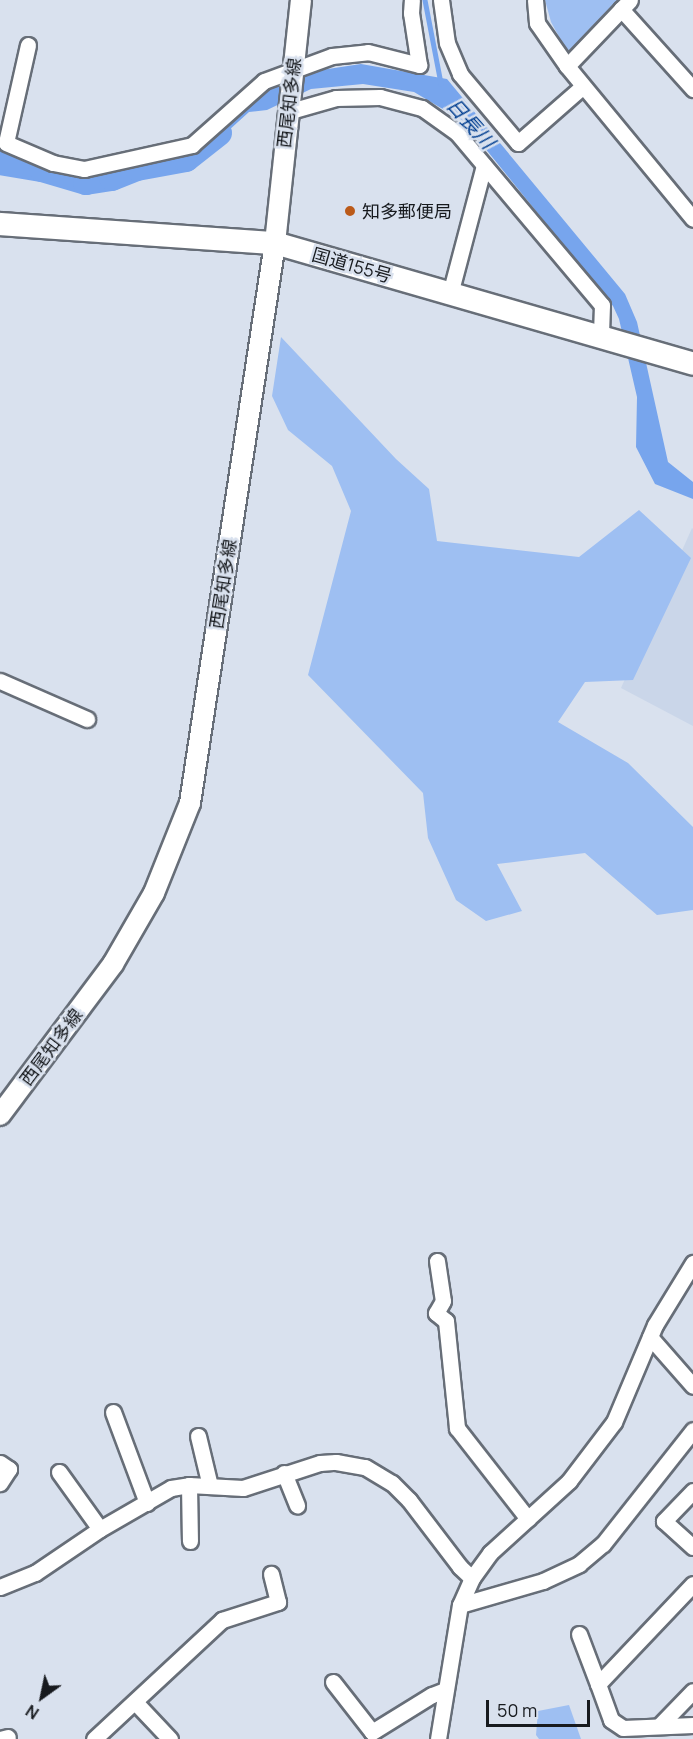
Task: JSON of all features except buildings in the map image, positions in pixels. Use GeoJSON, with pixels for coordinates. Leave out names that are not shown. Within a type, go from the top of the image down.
{"type":"FeatureCollection","features":[{"type":"Feature","properties":{"kind":"highway","name":"国道155号"},"geometry":{"type":"LineString","coordinates":[[0,224],[275,243],[693,364]]}},
{"type":"Feature","properties":{"kind":"main road","name":"西尾知多線"},"geometry":{"type":"LineString","coordinates":[[0,1115],[113,964],[154,893],[189,803],[275,243],[287,111],[301,0]]}},
{"type":"Feature","properties":{"kind":"street"},"geometry":{"type":"LineString","coordinates":[[28,45],[6,143],[53,163],[84,169],[192,145],[264,81],[332,56],[368,51],[419,65],[411,13],[412,0]]}},
{"type":"Feature","properties":{"kind":"street"},"geometry":{"type":"LineString","coordinates":[[441,0],[447,44],[460,74],[518,143],[583,86]]}},
{"type":"Feature","properties":{"kind":"street"},"geometry":{"type":"LineString","coordinates":[[536,0],[537,23],[567,66],[693,219]]}},
{"type":"Feature","properties":{"kind":"street"},"geometry":{"type":"LineString","coordinates":[[567,66],[626,5],[693,89]]}},
{"type":"Feature","properties":{"kind":"street"},"geometry":{"type":"LineString","coordinates":[[287,111],[336,98],[381,97],[422,108],[457,134],[602,306],[601,337]]}},
{"type":"Feature","properties":{"kind":"street"},"geometry":{"type":"LineString","coordinates":[[450,294],[484,165]]}},
{"type":"Feature","properties":{"kind":"street"},"geometry":{"type":"LineString","coordinates":[[0,681],[87,719]]}},
{"type":"Feature","properties":{"kind":"street"},"geometry":{"type":"LineString","coordinates":[[436,1261],[443,1301],[436,1313],[446,1321],[457,1428],[528,1519]]}},
{"type":"Feature","properties":{"kind":"street"},"geometry":{"type":"LineString","coordinates":[[441,1737],[460,1605],[472,1578],[490,1553],[569,1481],[614,1422],[655,1325],[693,1263]]}},
{"type":"Feature","properties":{"kind":"street"},"geometry":{"type":"LineString","coordinates":[[651,1337],[693,1386]]}},
{"type":"Feature","properties":{"kind":"street"},"geometry":{"type":"LineString","coordinates":[[113,1412],[147,1503]]}},
{"type":"Feature","properties":{"kind":"street"},"geometry":{"type":"LineString","coordinates":[[460,1605],[543,1581],[579,1564],[603,1544],[693,1430]]}},
{"type":"Feature","properties":{"kind":"street"},"geometry":{"type":"LineString","coordinates":[[198,1436],[210,1486]]}},
{"type":"Feature","properties":{"kind":"street"},"geometry":{"type":"LineString","coordinates":[[0,1587],[35,1572],[100,1529],[171,1488],[189,1485],[243,1488],[284,1473],[336,1461],[365,1467],[380,1474],[409,1500],[460,1567],[472,1578]]}},
{"type":"Feature","properties":{"kind":"street"},"geometry":{"type":"LineString","coordinates":[[0,1463],[9,1469],[0,1483]]}},
{"type":"Feature","properties":{"kind":"street"},"geometry":{"type":"LineString","coordinates":[[59,1472],[100,1529]]}},
{"type":"Feature","properties":{"kind":"street"},"geometry":{"type":"LineString","coordinates":[[284,1473],[297,1505]]}},
{"type":"Feature","properties":{"kind":"street"},"geometry":{"type":"LineString","coordinates":[[189,1485],[190,1540]]}},
{"type":"Feature","properties":{"kind":"street"},"geometry":{"type":"LineString","coordinates":[[693,1491],[664,1521],[693,1547]]}},
{"type":"Feature","properties":{"kind":"street"},"geometry":{"type":"LineString","coordinates":[[94,1739],[222,1620],[279,1602],[271,1574]]}},
{"type":"Feature","properties":{"kind":"street"},"geometry":{"type":"LineString","coordinates":[[598,1683],[693,1584]]}},
{"type":"Feature","properties":{"kind":"street"},"geometry":{"type":"LineString","coordinates":[[579,1634],[611,1720],[623,1728],[693,1725]]}},
{"type":"Feature","properties":{"kind":"street"},"geometry":{"type":"LineString","coordinates":[[333,1682],[372,1732],[432,1695],[446,1690]]}},
{"type":"Feature","properties":{"kind":"street"},"geometry":{"type":"LineString","coordinates":[[660,1725],[693,1691]]}},
{"type":"Feature","properties":{"kind":"street"},"geometry":{"type":"LineString","coordinates":[[135,1702],[170,1739]]}},
{"type":"Feature","properties":{"kind":"shaded area"},"geometry":{"type":"Polygon","coordinates":[[[545,0],[623,0],[570,57],[551,22],[545,0]]]}},
{"type":"Feature","properties":{"kind":"shaded area"},"geometry":{"type":"Polygon","coordinates":[[[281,337],[396,459],[429,489],[437,541],[579,557],[639,510],[691,558],[633,680],[585,682],[558,722],[628,763],[693,827],[693,910],[657,915],[585,853],[497,864],[522,911],[486,921],[456,900],[428,838],[423,793],[308,675],[351,511],[332,466],[288,430],[272,396],[281,337]]]}},
{"type":"Feature","properties":{"kind":"shaded area"},"geometry":{"type":"Polygon","coordinates":[[[693,529],[693,726],[621,688],[693,529]]]}},
{"type":"Feature","properties":{"kind":"shaded area"},"geometry":{"type":"Polygon","coordinates":[[[569,1705],[581,1739],[539,1739],[536,1735],[538,1711],[569,1705]]]}},
{"type":"Feature","properties":{"kind":"water"},"geometry":{"type":"Polygon","coordinates":[[[361,64],[447,79],[625,294],[637,322],[668,462],[693,482],[693,499],[655,484],[636,447],[637,397],[619,319],[613,306],[463,121],[414,92],[363,84],[311,89],[267,110],[249,112],[196,160],[190,153],[268,86],[308,72],[361,64]]]}},
{"type":"Feature","properties":{"kind":"waterway"},"geometry":{"type":"LineString","coordinates":[[425,0],[441,83]]}},
{"type":"Feature","properties":{"kind":"waterway","name":"日長川"},"geometry":{"type":"LineString","coordinates":[[0,162],[42,169],[86,182],[112,178],[137,168],[186,159],[219,133]]}},
{"type":"Feature","properties":{"kind":"place","name":"知多郵便局"},"geometry":{"type":"Point","coordinates":[350,211]}}]}
